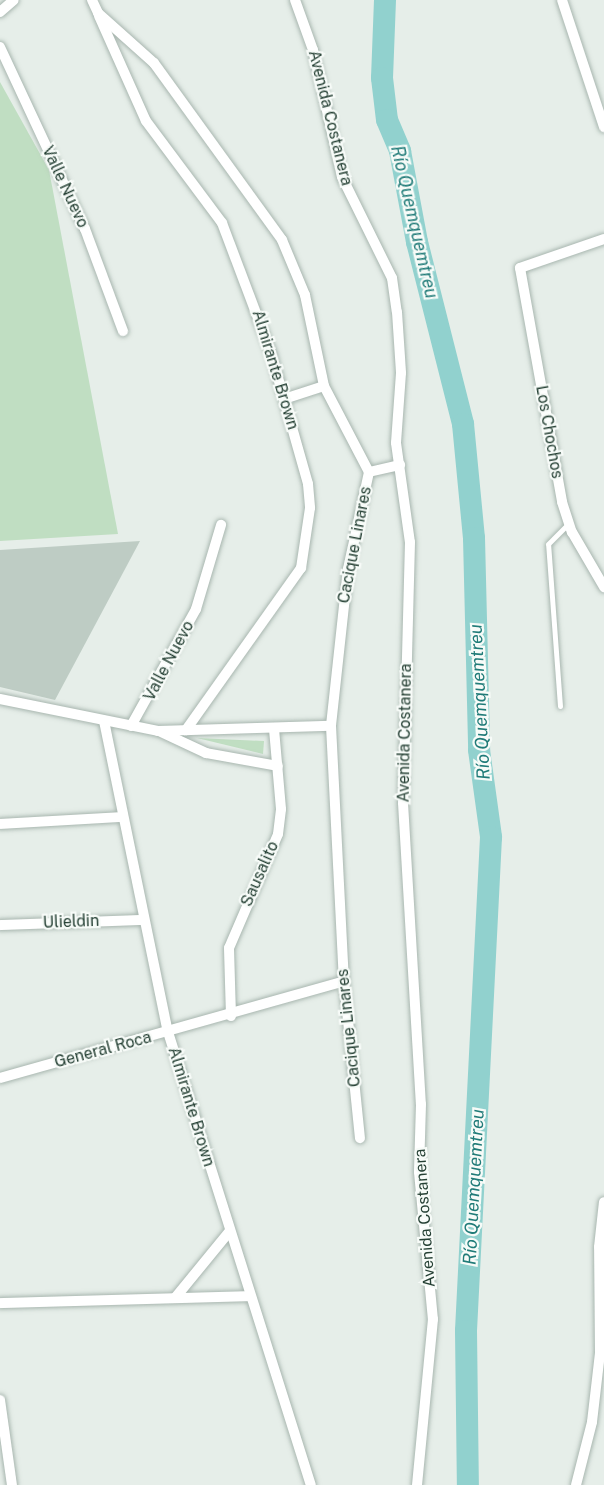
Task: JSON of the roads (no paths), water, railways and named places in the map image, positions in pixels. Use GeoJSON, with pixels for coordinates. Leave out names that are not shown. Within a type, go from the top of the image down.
{"type":"FeatureCollection","features":[{"type":"Feature","properties":{"kind":"street"},"geometry":{"type":"LineString","coordinates":[[0,12],[14,0]]}},
{"type":"Feature","properties":{"kind":"street","name":"Cacique Linares"},"geometry":{"type":"LineString","coordinates":[[92,0],[98,13],[154,63],[282,240],[305,295],[324,386],[369,472],[348,569],[331,726],[344,981],[360,1138]]}},
{"type":"Feature","properties":{"kind":"street","name":"Avenida Costanera"},"geometry":{"type":"LineString","coordinates":[[295,0],[313,50],[342,177],[392,278],[401,373],[396,428],[410,542],[403,803],[421,1104],[419,1172],[433,1318],[417,1485]]}},
{"type":"Feature","properties":{"kind":"street"},"geometry":{"type":"LineString","coordinates":[[562,0],[604,127]]}},
{"type":"Feature","properties":{"kind":"street","name":"Almirante Brown"},"geometry":{"type":"LineString","coordinates":[[98,13],[146,121],[222,223],[260,318],[308,484],[310,508],[301,568],[186,730]]}},
{"type":"Feature","properties":{"kind":"street","name":"Valle Nuevo"},"geometry":{"type":"LineString","coordinates":[[0,46],[85,229],[123,331]]}},
{"type":"Feature","properties":{"kind":"street","name":"Los Chochos"},"geometry":{"type":"LineString","coordinates":[[604,239],[520,268],[562,502],[569,523],[604,587]]}},
{"type":"Feature","properties":{"kind":"street"},"geometry":{"type":"LineString","coordinates":[[284,399],[324,386]]}},
{"type":"Feature","properties":{"kind":"street"},"geometry":{"type":"LineString","coordinates":[[369,472],[400,465]]}},
{"type":"Feature","properties":{"kind":"street","name":"Valle Nuevo"},"geometry":{"type":"LineString","coordinates":[[131,726],[196,609],[221,525]]}},
{"type":"Feature","properties":{"kind":"street"},"geometry":{"type":"LineString","coordinates":[[0,699],[158,730],[331,726]]}},
{"type":"Feature","properties":{"kind":"street","name":"Almirante Brown"},"geometry":{"type":"LineString","coordinates":[[104,721],[142,920],[168,1032],[249,1296],[311,1485]]}},
{"type":"Feature","properties":{"kind":"street","name":"Sausalito"},"geometry":{"type":"LineString","coordinates":[[231,1016],[229,948],[278,834],[279,766],[274,729]]}},
{"type":"Feature","properties":{"kind":"street"},"geometry":{"type":"LineString","coordinates":[[158,730],[206,753],[279,766]]}},
{"type":"Feature","properties":{"kind":"street"},"geometry":{"type":"LineString","coordinates":[[0,824],[123,817]]}},
{"type":"Feature","properties":{"kind":"street","name":"Ulieldin"},"geometry":{"type":"LineString","coordinates":[[0,925],[142,920]]}},
{"type":"Feature","properties":{"kind":"street","name":"General Roca"},"geometry":{"type":"LineString","coordinates":[[0,1078],[231,1016],[344,981]]}},
{"type":"Feature","properties":{"kind":"street"},"geometry":{"type":"LineString","coordinates":[[576,1485],[592,1422],[600,1353],[599,1247],[604,1202]]}},
{"type":"Feature","properties":{"kind":"street"},"geometry":{"type":"LineString","coordinates":[[175,1298],[229,1232]]}},
{"type":"Feature","properties":{"kind":"street"},"geometry":{"type":"LineString","coordinates":[[0,1303],[249,1296]]}},
{"type":"Feature","properties":{"kind":"street"},"geometry":{"type":"LineString","coordinates":[[0,1400],[12,1485]]}},
{"type":"Feature","properties":{"kind":"lane"},"geometry":{"type":"LineString","coordinates":[[560,706],[548,544],[569,523]]}},
{"type":"Feature","properties":{"kind":"waterway","name":"Río Quemquemtreu"},"geometry":{"type":"LineString","coordinates":[[385,0],[382,78],[387,120],[400,151],[417,242],[463,424],[474,538],[479,750],[491,837],[466,1331],[468,1485]]}}]}
